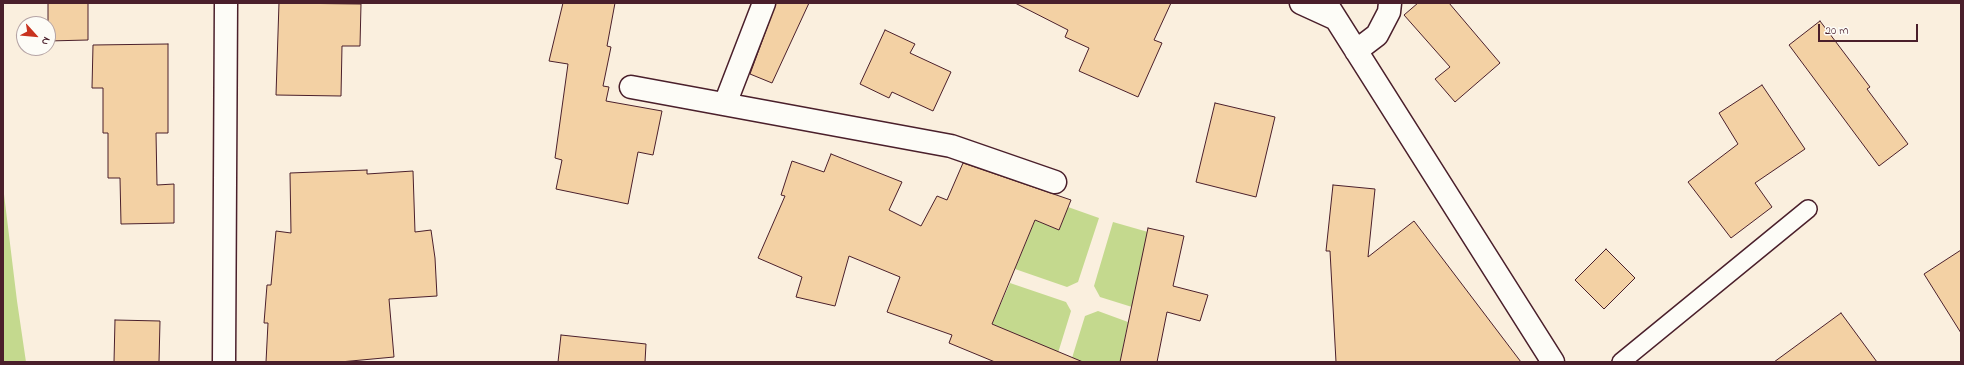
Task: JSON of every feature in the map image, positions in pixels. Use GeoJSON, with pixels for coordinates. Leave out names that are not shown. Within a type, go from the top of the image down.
{"type":"FeatureCollection","features":[{"type":"Feature","properties":{"kind":"street"},"geometry":{"type":"LineString","coordinates":[[224,362],[226,3]]}},
{"type":"Feature","properties":{"kind":"street"},"geometry":{"type":"LineString","coordinates":[[725,104],[764,3]]}},
{"type":"Feature","properties":{"kind":"street"},"geometry":{"type":"LineString","coordinates":[[1301,3],[1331,11],[1554,362]]}},
{"type":"Feature","properties":{"kind":"street"},"geometry":{"type":"LineString","coordinates":[[1356,51],[1377,35],[1389,12],[1390,3]]}},
{"type":"Feature","properties":{"kind":"street"},"geometry":{"type":"LineString","coordinates":[[631,87],[951,146],[1055,182]]}},
{"type":"Feature","properties":{"kind":"lane"},"geometry":{"type":"LineString","coordinates":[[1621,362],[1808,208]]}},
{"type":"Feature","properties":{"kind":"green space"},"geometry":{"type":"Polygon","coordinates":[[[3,186],[17,301],[26,362],[3,362],[3,186]]]}},
{"type":"Feature","properties":{"kind":"green space"},"geometry":{"type":"Polygon","coordinates":[[[1068,207],[1099,218],[1078,282],[1067,287],[1015,269],[1035,220],[1059,230],[1068,207]]]}},
{"type":"Feature","properties":{"kind":"green space"},"geometry":{"type":"Polygon","coordinates":[[[1113,222],[1148,232],[1132,307],[1100,297],[1094,286],[1113,222]]]}},
{"type":"Feature","properties":{"kind":"green space"},"geometry":{"type":"Polygon","coordinates":[[[1010,283],[1066,302],[1071,311],[1058,353],[992,324],[1010,283]]]}},
{"type":"Feature","properties":{"kind":"green space"},"geometry":{"type":"Polygon","coordinates":[[[1098,311],[1128,322],[1120,362],[1083,362],[1072,358],[1085,316],[1098,311]]]}},
{"type":"Feature","properties":{"kind":"building"},"geometry":{"type":"Polygon","coordinates":[[[48,3],[88,3],[88,40],[56,41],[56,16],[48,16],[48,3]]]}},
{"type":"Feature","properties":{"kind":"building"},"geometry":{"type":"Polygon","coordinates":[[[279,3],[361,4],[360,46],[342,46],[341,96],[276,95],[279,3]]]}},
{"type":"Feature","properties":{"kind":"building"},"geometry":{"type":"Polygon","coordinates":[[[563,3],[615,3],[607,46],[611,47],[603,86],[609,87],[606,101],[662,111],[653,155],[638,152],[628,204],[556,189],[562,160],[555,158],[568,64],[549,61],[563,3]]]}},
{"type":"Feature","properties":{"kind":"building"},"geometry":{"type":"Polygon","coordinates":[[[776,3],[809,3],[772,83],[750,74],[776,3]]]}},
{"type":"Feature","properties":{"kind":"building"},"geometry":{"type":"Polygon","coordinates":[[[1015,3],[1171,3],[1154,40],[1162,43],[1138,97],[1079,71],[1089,48],[1065,37],[1068,30],[1015,3]]]}},
{"type":"Feature","properties":{"kind":"building"},"geometry":{"type":"Polygon","coordinates":[[[1418,3],[1449,3],[1500,63],[1455,102],[1435,79],[1450,67],[1404,15],[1418,3]]]}},
{"type":"Feature","properties":{"kind":"building"},"geometry":{"type":"Polygon","coordinates":[[[1820,21],[1870,87],[1867,89],[1908,144],[1879,166],[1789,45],[1820,21]]]}},
{"type":"Feature","properties":{"kind":"building"},"geometry":{"type":"Polygon","coordinates":[[[885,30],[915,44],[910,53],[951,72],[933,111],[892,92],[889,98],[860,84],[885,30]]]}},
{"type":"Feature","properties":{"kind":"building"},"geometry":{"type":"Polygon","coordinates":[[[168,44],[168,133],[156,133],[157,185],[174,184],[174,223],[121,224],[120,178],[108,178],[108,133],[103,133],[103,88],[92,88],[93,45],[168,44]]]}},
{"type":"Feature","properties":{"kind":"building"},"geometry":{"type":"Polygon","coordinates":[[[1762,85],[1805,149],[1755,183],[1772,207],[1731,238],[1688,182],[1738,144],[1719,113],[1762,85]]]}},
{"type":"Feature","properties":{"kind":"building"},"geometry":{"type":"Polygon","coordinates":[[[1215,103],[1275,117],[1256,197],[1196,182],[1215,103]]]}},
{"type":"Feature","properties":{"kind":"building"},"geometry":{"type":"Polygon","coordinates":[[[831,154],[902,182],[889,210],[921,226],[937,196],[947,200],[963,163],[1071,200],[1059,230],[1035,220],[992,324],[1083,362],[995,362],[949,343],[952,335],[887,312],[900,277],[849,256],[835,306],[796,297],[802,277],[758,258],[785,196],[781,195],[792,161],[824,172],[831,154]]]}},
{"type":"Feature","properties":{"kind":"building"},"geometry":{"type":"Polygon","coordinates":[[[367,170],[367,174],[413,171],[415,232],[431,230],[435,258],[437,296],[389,299],[394,357],[340,362],[266,362],[268,323],[264,323],[267,285],[271,285],[276,231],[291,233],[290,173],[367,170]]]}},
{"type":"Feature","properties":{"kind":"building"},"geometry":{"type":"Polygon","coordinates":[[[1333,185],[1375,189],[1368,257],[1414,221],[1521,362],[1336,362],[1330,251],[1326,251],[1333,185]]]}},
{"type":"Feature","properties":{"kind":"building"},"geometry":{"type":"Polygon","coordinates":[[[1148,228],[1184,236],[1173,286],[1208,295],[1200,321],[1167,312],[1157,362],[1120,362],[1148,228]]]}},
{"type":"Feature","properties":{"kind":"building"},"geometry":{"type":"Polygon","coordinates":[[[1606,249],[1635,278],[1604,309],[1575,280],[1606,249]]]}},
{"type":"Feature","properties":{"kind":"building"},"geometry":{"type":"Polygon","coordinates":[[[1961,250],[1961,333],[1924,274],[1961,250]]]}},
{"type":"Feature","properties":{"kind":"building"},"geometry":{"type":"Polygon","coordinates":[[[1841,313],[1877,362],[1774,362],[1841,313]]]}},
{"type":"Feature","properties":{"kind":"building"},"geometry":{"type":"Polygon","coordinates":[[[115,320],[160,321],[159,362],[114,362],[115,320]]]}},
{"type":"Feature","properties":{"kind":"building"},"geometry":{"type":"Polygon","coordinates":[[[561,335],[646,344],[645,362],[558,362],[561,335]]]}}]}
